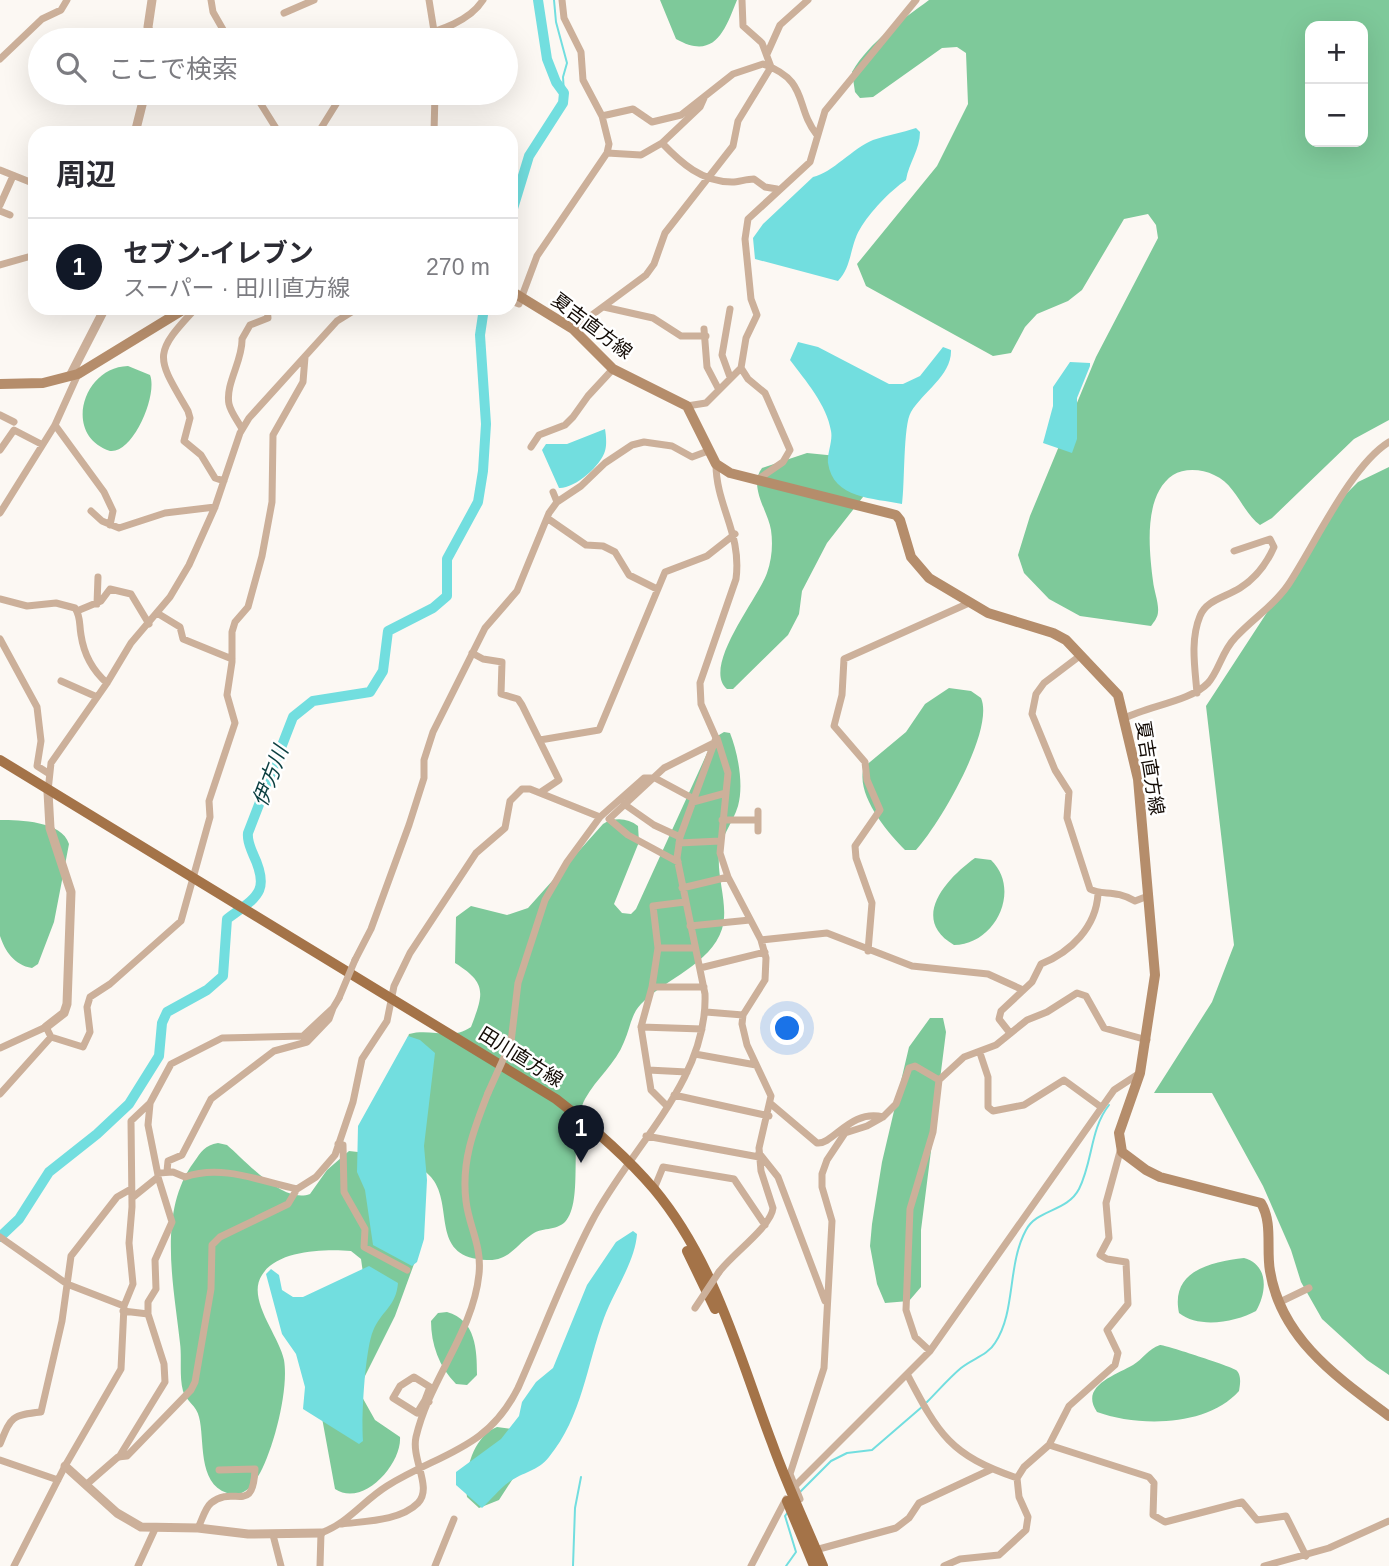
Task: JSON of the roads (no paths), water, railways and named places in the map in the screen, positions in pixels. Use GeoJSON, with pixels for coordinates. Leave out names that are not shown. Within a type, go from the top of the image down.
{"type":"FeatureCollection","features":[{"type":"Feature","properties":{"kind":"main road","name":"夏吉直方線"},"geometry":{"type":"LineString","coordinates":[[518,295],[573,329],[614,369],[687,406]]}},
{"type":"Feature","properties":{"kind":"main road"},"geometry":{"type":"LineString","coordinates":[[0,384],[43,383],[74,375],[174,315]]}},
{"type":"Feature","properties":{"kind":"main road"},"geometry":{"type":"LineString","coordinates":[[687,406],[716,464]]}},
{"type":"Feature","properties":{"kind":"main road","name":"夏吉直方線"},"geometry":{"type":"LineString","coordinates":[[716,464],[730,473],[896,515],[911,557],[919,568],[988,613],[1053,633],[1081,655],[1118,695],[1138,779],[1154,975],[1147,1040],[1140,1073],[1119,1133],[1121,1148]]}},
{"type":"Feature","properties":{"kind":"main road","name":"田川直方線"},"geometry":{"type":"LineString","coordinates":[[0,760],[48,796]]}},
{"type":"Feature","properties":{"kind":"main road","name":"田川直方線"},"geometry":{"type":"LineString","coordinates":[[0,768],[556,1099],[592,1127],[627,1165],[654,1189],[702,1263],[715,1289],[782,1468],[823,1566]]}},
{"type":"Feature","properties":{"kind":"main road"},"geometry":{"type":"LineString","coordinates":[[1121,1148],[1131,1159],[1160,1177],[1261,1203],[1267,1212],[1270,1273],[1280,1302],[1297,1336],[1310,1352],[1389,1416]]}},
{"type":"Feature","properties":{"kind":"main road","name":"田川直方線"},"geometry":{"type":"LineString","coordinates":[[627,1165],[670,1223],[710,1297],[814,1566]]}},
{"type":"Feature","properties":{"kind":"street"},"geometry":{"type":"LineString","coordinates":[[33,28],[42,19],[61,10],[68,0]]}},
{"type":"Feature","properties":{"kind":"street"},"geometry":{"type":"LineString","coordinates":[[148,28],[152,0]]}},
{"type":"Feature","properties":{"kind":"street"},"geometry":{"type":"LineString","coordinates":[[211,0],[213,12],[222,28]]}},
{"type":"Feature","properties":{"kind":"street"},"geometry":{"type":"LineString","coordinates":[[284,13],[314,0]]}},
{"type":"Feature","properties":{"kind":"street"},"geometry":{"type":"LineString","coordinates":[[429,0],[436,28]]}},
{"type":"Feature","properties":{"kind":"street"},"geometry":{"type":"LineString","coordinates":[[443,28],[465,17],[483,0]]}},
{"type":"Feature","properties":{"kind":"street"},"geometry":{"type":"LineString","coordinates":[[518,304],[523,298],[537,256],[607,153],[609,144],[602,116],[583,80],[581,52],[564,18],[562,0]]}},
{"type":"Feature","properties":{"kind":"street"},"geometry":{"type":"LineString","coordinates":[[573,329],[646,275],[654,264],[665,233],[733,146],[738,121],[771,67],[762,43],[743,26],[741,0]]}},
{"type":"Feature","properties":{"kind":"street"},"geometry":{"type":"LineString","coordinates":[[767,55],[780,25],[808,0]]}},
{"type":"Feature","properties":{"kind":"street"},"geometry":{"type":"LineString","coordinates":[[687,406],[706,403],[718,388],[741,368],[746,338],[757,315],[751,299],[745,229],[748,219],[777,189],[810,162],[825,111],[916,0]]}},
{"type":"Feature","properties":{"kind":"street"},"geometry":{"type":"LineString","coordinates":[[0,59],[28,32]]}},
{"type":"Feature","properties":{"kind":"street"},"geometry":{"type":"LineString","coordinates":[[602,116],[633,109],[652,122],[663,120],[690,110],[733,74],[763,64],[771,67],[800,90],[808,122],[817,135]]}},
{"type":"Feature","properties":{"kind":"street"},"geometry":{"type":"LineString","coordinates":[[607,153],[640,155],[662,143],[700,107],[705,95]]}},
{"type":"Feature","properties":{"kind":"street"},"geometry":{"type":"LineString","coordinates":[[137,126],[142,105]]}},
{"type":"Feature","properties":{"kind":"street"},"geometry":{"type":"LineString","coordinates":[[262,105],[275,126]]}},
{"type":"Feature","properties":{"kind":"street"},"geometry":{"type":"LineString","coordinates":[[322,126],[336,105]]}},
{"type":"Feature","properties":{"kind":"street"},"geometry":{"type":"LineString","coordinates":[[434,126],[435,105]]}},
{"type":"Feature","properties":{"kind":"street"},"geometry":{"type":"LineString","coordinates":[[662,143],[684,166],[708,178],[732,182],[754,179],[777,189]]}},
{"type":"Feature","properties":{"kind":"street"},"geometry":{"type":"LineString","coordinates":[[0,170],[28,181]]}},
{"type":"Feature","properties":{"kind":"street"},"geometry":{"type":"LineString","coordinates":[[0,205],[13,176]]}},
{"type":"Feature","properties":{"kind":"street"},"geometry":{"type":"LineString","coordinates":[[0,211],[10,215]]}},
{"type":"Feature","properties":{"kind":"street"},"geometry":{"type":"LineString","coordinates":[[0,265],[28,257]]}},
{"type":"Feature","properties":{"kind":"street"},"geometry":{"type":"LineString","coordinates":[[604,307],[653,318],[681,336],[705,332],[707,367],[718,388]]}},
{"type":"Feature","properties":{"kind":"street"},"geometry":{"type":"LineString","coordinates":[[730,309],[722,355],[730,377]]}},
{"type":"Feature","properties":{"kind":"street"},"geometry":{"type":"LineString","coordinates":[[0,513],[55,425],[102,315]]}},
{"type":"Feature","properties":{"kind":"street"},"geometry":{"type":"LineString","coordinates":[[191,315],[165,344],[164,369],[190,418],[184,441],[201,455],[215,478],[224,481]]}},
{"type":"Feature","properties":{"kind":"street"},"geometry":{"type":"LineString","coordinates":[[242,429],[229,402],[233,377],[243,348],[242,339],[250,326],[268,318],[268,315]]}},
{"type":"Feature","properties":{"kind":"street"},"geometry":{"type":"LineString","coordinates":[[0,1048],[46,1027],[64,1013],[67,1004],[71,892],[50,828],[48,773],[51,763],[107,683],[131,643],[149,624],[189,565],[215,507],[242,429],[279,381],[337,321],[347,315]]}},
{"type":"Feature","properties":{"kind":"street"},"geometry":{"type":"LineString","coordinates":[[46,1027],[51,1037],[83,1047],[90,1032],[87,1007],[90,998],[179,925],[210,817],[209,801],[235,723],[228,695],[233,627],[248,607],[262,556],[272,502],[273,435],[303,382],[305,356]]}},
{"type":"Feature","properties":{"kind":"street"},"geometry":{"type":"LineString","coordinates":[[741,368],[748,379],[765,393],[790,450],[783,461],[757,480]]}},
{"type":"Feature","properties":{"kind":"street"},"geometry":{"type":"LineString","coordinates":[[531,447],[539,435],[565,425],[614,369]]}},
{"type":"Feature","properties":{"kind":"street"},"geometry":{"type":"LineString","coordinates":[[0,415],[14,422]]}},
{"type":"Feature","properties":{"kind":"street"},"geometry":{"type":"LineString","coordinates":[[55,425],[104,492],[113,511],[110,526]]}},
{"type":"Feature","properties":{"kind":"street"},"geometry":{"type":"LineString","coordinates":[[0,450],[14,430],[41,444]]}},
{"type":"Feature","properties":{"kind":"street"},"geometry":{"type":"LineString","coordinates":[[167,1171],[168,1161],[181,1155],[211,1099],[274,1051],[307,1042],[329,1019],[371,929],[424,778],[424,760],[433,732],[485,628],[517,591],[547,518],[557,502],[632,445],[644,442],[672,446],[692,457],[708,451]]}},
{"type":"Feature","properties":{"kind":"street"},"geometry":{"type":"LineString","coordinates":[[1125,718],[1145,708],[1197,693],[1209,682],[1234,638],[1286,588],[1350,485],[1378,449],[1389,442]]}},
{"type":"Feature","properties":{"kind":"street"},"geometry":{"type":"LineString","coordinates":[[695,1308],[719,1272],[745,1242],[765,1225],[774,1208],[764,1185],[759,1155],[761,1133],[771,1104],[769,1090],[743,1033],[743,1015],[765,980],[765,953],[728,877],[720,853],[727,767],[699,695],[704,668],[736,579],[738,562],[735,534],[719,491],[716,464]]}},
{"type":"Feature","properties":{"kind":"street"},"geometry":{"type":"LineString","coordinates":[[553,492],[557,502]]}},
{"type":"Feature","properties":{"kind":"street"},"geometry":{"type":"LineString","coordinates":[[92,512],[110,526],[126,528],[141,519],[165,513],[215,507]]}},
{"type":"Feature","properties":{"kind":"street"},"geometry":{"type":"LineString","coordinates":[[547,518],[586,545],[615,552],[629,575],[657,589]]}},
{"type":"Feature","properties":{"kind":"street"},"geometry":{"type":"LineString","coordinates":[[540,740],[599,730],[665,572],[707,556],[735,534]]}},
{"type":"Feature","properties":{"kind":"street"},"geometry":{"type":"LineString","coordinates":[[1197,693],[1195,636],[1201,613],[1213,601],[1256,576],[1268,562],[1274,547],[1270,539],[1263,539],[1234,551]]}},
{"type":"Feature","properties":{"kind":"street"},"geometry":{"type":"LineString","coordinates":[[97,604],[98,577]]}},
{"type":"Feature","properties":{"kind":"street"},"geometry":{"type":"LineString","coordinates":[[0,599],[27,606],[56,603],[77,611],[97,604],[110,589],[131,594],[149,624]]}},
{"type":"Feature","properties":{"kind":"street"},"geometry":{"type":"LineString","coordinates":[[868,951],[872,903],[856,858],[855,846],[880,810],[867,780],[865,762],[834,726],[842,695],[844,659],[969,603]]}},
{"type":"Feature","properties":{"kind":"street"},"geometry":{"type":"LineString","coordinates":[[77,611],[92,670],[107,683]]}},
{"type":"Feature","properties":{"kind":"street"},"geometry":{"type":"LineString","coordinates":[[157,613],[180,627],[183,639],[232,659]]}},
{"type":"Feature","properties":{"kind":"street"},"geometry":{"type":"LineString","coordinates":[[0,639],[2,650],[37,707],[41,741],[37,766],[48,773]]}},
{"type":"Feature","properties":{"kind":"street"},"geometry":{"type":"LineString","coordinates":[[472,653],[483,659],[502,662],[501,694],[518,699],[559,780],[541,792]]}},
{"type":"Feature","properties":{"kind":"street"},"geometry":{"type":"LineString","coordinates":[[1081,655],[1044,683],[1036,694],[1032,714],[1055,770],[1069,792],[1067,818],[1084,878],[1090,888],[1098,894],[1116,891],[1135,901],[1148,896]]}},
{"type":"Feature","properties":{"kind":"street"},"geometry":{"type":"LineString","coordinates":[[61,681],[97,697]]}},
{"type":"Feature","properties":{"kind":"street"},"geometry":{"type":"LineString","coordinates":[[678,862],[628,835],[609,819],[664,768],[715,741]]}},
{"type":"Feature","properties":{"kind":"street"},"geometry":{"type":"LineString","coordinates":[[342,1524],[379,1492],[480,1438],[503,1413],[518,1388],[592,1222],[687,1072],[695,1054],[706,1012],[704,987],[678,862],[680,840],[715,741]]}},
{"type":"Feature","properties":{"kind":"street"},"geometry":{"type":"LineString","coordinates":[[65,1466],[129,1522],[155,1529],[198,1528],[273,1535],[321,1532],[342,1524],[377,1520],[398,1514],[419,1502],[425,1485],[414,1455],[415,1440],[427,1401],[430,1387],[414,1377],[400,1386],[393,1398],[417,1413],[427,1401],[457,1345],[474,1300],[479,1273],[479,1242],[466,1203],[465,1165],[488,1093],[511,1042],[518,983],[545,900],[553,883],[600,817],[644,778],[654,778],[693,800],[726,793]]}},
{"type":"Feature","properties":{"kind":"street"},"geometry":{"type":"LineString","coordinates":[[118,1458],[127,1456],[191,1390],[195,1382],[211,1289],[212,1245],[220,1237],[288,1204],[297,1189],[316,1177],[335,1155],[353,1102],[362,1059],[387,1021],[390,1001],[410,953],[476,853],[505,828],[510,801],[522,789],[541,792],[600,817]]}},
{"type":"Feature","properties":{"kind":"street"},"geometry":{"type":"LineString","coordinates":[[624,804],[680,840],[720,841]]}},
{"type":"Feature","properties":{"kind":"street"},"geometry":{"type":"LineString","coordinates":[[758,811],[758,831]]}},
{"type":"Feature","properties":{"kind":"street"},"geometry":{"type":"LineString","coordinates":[[722,820],[757,820]]}},
{"type":"Feature","properties":{"kind":"street"},"geometry":{"type":"LineString","coordinates":[[682,888],[728,877]]}},
{"type":"Feature","properties":{"kind":"street"},"geometry":{"type":"LineString","coordinates":[[1010,1033],[999,1019],[1001,1011],[1032,982],[1041,964],[1059,957],[1093,920],[1098,894]]}},
{"type":"Feature","properties":{"kind":"street"},"geometry":{"type":"LineString","coordinates":[[667,1106],[651,1090],[641,1027],[652,987],[658,947],[653,906],[685,902]]}},
{"type":"Feature","properties":{"kind":"street"},"geometry":{"type":"LineString","coordinates":[[690,926],[750,919]]}},
{"type":"Feature","properties":{"kind":"street"},"geometry":{"type":"LineString","coordinates":[[761,940],[827,933],[912,966],[988,974],[1023,989]]}},
{"type":"Feature","properties":{"kind":"street"},"geometry":{"type":"LineString","coordinates":[[658,947],[695,948]]}},
{"type":"Feature","properties":{"kind":"street"},"geometry":{"type":"LineString","coordinates":[[700,968],[765,953]]}},
{"type":"Feature","properties":{"kind":"street"},"geometry":{"type":"LineString","coordinates":[[652,987],[704,987]]}},
{"type":"Feature","properties":{"kind":"street"},"geometry":{"type":"LineString","coordinates":[[930,1351],[915,1337],[906,1310],[910,1209],[933,1132],[939,1080],[964,1057],[996,1045],[1010,1033],[1077,993],[1086,996],[1104,1028],[1147,1040]]}},
{"type":"Feature","properties":{"kind":"street"},"geometry":{"type":"LineString","coordinates":[[14,1566],[65,1466],[121,1370],[123,1309],[132,1284],[129,1243],[132,1198],[129,1126],[150,1103],[171,1065],[222,1038],[296,1038],[333,1008]]}},
{"type":"Feature","properties":{"kind":"street"},"geometry":{"type":"LineString","coordinates":[[706,1012],[743,1015]]}},
{"type":"Feature","properties":{"kind":"street"},"geometry":{"type":"LineString","coordinates":[[641,1027],[702,1029]]}},
{"type":"Feature","properties":{"kind":"street"},"geometry":{"type":"LineString","coordinates":[[0,1094],[51,1037]]}},
{"type":"Feature","properties":{"kind":"street"},"geometry":{"type":"LineString","coordinates":[[979,1053],[988,1077],[988,1107],[993,1111],[1024,1105],[1064,1080],[1101,1107]]}},
{"type":"Feature","properties":{"kind":"street"},"geometry":{"type":"LineString","coordinates":[[695,1054],[756,1065]]}},
{"type":"Feature","properties":{"kind":"street"},"geometry":{"type":"LineString","coordinates":[[829,1566],[819,1549],[790,1475],[824,1368],[825,1301],[831,1264],[832,1221],[822,1187],[822,1174],[827,1160],[845,1133],[883,1117],[896,1104],[909,1068],[915,1066],[923,1069],[939,1080]]}},
{"type":"Feature","properties":{"kind":"street"},"geometry":{"type":"LineString","coordinates":[[648,1070],[687,1072]]}},
{"type":"Feature","properties":{"kind":"street"},"geometry":{"type":"LineString","coordinates":[[794,1486],[930,1351],[1101,1107],[1114,1090],[1140,1073]]}},
{"type":"Feature","properties":{"kind":"street"},"geometry":{"type":"LineString","coordinates":[[674,1095],[769,1116]]}},
{"type":"Feature","properties":{"kind":"street"},"geometry":{"type":"LineString","coordinates":[[87,1484],[118,1458],[165,1382],[164,1364],[148,1314],[148,1302],[156,1289],[155,1259],[172,1222],[158,1175],[148,1125],[150,1103]]}},
{"type":"Feature","properties":{"kind":"street"},"geometry":{"type":"LineString","coordinates":[[771,1104],[817,1143],[828,1141],[840,1128],[850,1123],[874,1115],[883,1117]]}},
{"type":"Feature","properties":{"kind":"street"},"geometry":{"type":"LineString","coordinates":[[646,1136],[759,1155],[778,1177],[825,1301]]}},
{"type":"Feature","properties":{"kind":"street"},"geometry":{"type":"LineString","coordinates":[[338,1144],[343,1145],[344,1192],[365,1228],[364,1247],[407,1270]]}},
{"type":"Feature","properties":{"kind":"street"},"geometry":{"type":"LineString","coordinates":[[944,1566],[960,1559],[999,1555],[1026,1530],[1028,1517],[1019,1497],[1017,1478],[1024,1467],[1049,1445],[1069,1405],[1109,1372],[1118,1360],[1118,1353],[1107,1330],[1128,1304],[1126,1262],[1100,1255],[1109,1238],[1106,1202],[1121,1148]]}},
{"type":"Feature","properties":{"kind":"street"},"geometry":{"type":"LineString","coordinates":[[654,1189],[663,1167],[734,1179],[765,1225]]}},
{"type":"Feature","properties":{"kind":"street"},"geometry":{"type":"LineString","coordinates":[[132,1198],[158,1175],[167,1171],[185,1177],[202,1171],[230,1173],[297,1189]]}},
{"type":"Feature","properties":{"kind":"street"},"geometry":{"type":"LineString","coordinates":[[0,1444],[10,1421],[17,1415],[41,1412],[62,1321],[71,1256],[117,1197],[131,1189]]}},
{"type":"Feature","properties":{"kind":"street"},"geometry":{"type":"LineString","coordinates":[[0,1237],[67,1283],[123,1309],[148,1314]]}},
{"type":"Feature","properties":{"kind":"street"},"geometry":{"type":"LineString","coordinates":[[1280,1302],[1309,1288]]}},
{"type":"Feature","properties":{"kind":"street"},"geometry":{"type":"LineString","coordinates":[[907,1374],[934,1424],[949,1442],[968,1458],[1017,1478]]}},
{"type":"Feature","properties":{"kind":"street"},"geometry":{"type":"LineString","coordinates":[[1049,1445],[1149,1477],[1154,1483],[1153,1515],[1165,1522],[1242,1502],[1257,1520],[1286,1516],[1306,1556]]}},
{"type":"Feature","properties":{"kind":"street"},"geometry":{"type":"LineString","coordinates":[[0,1460],[58,1480]]}},
{"type":"Feature","properties":{"kind":"street"},"geometry":{"type":"LineString","coordinates":[[198,1528],[208,1505],[214,1501],[244,1497],[250,1494],[254,1487],[255,1469],[219,1470]]}},
{"type":"Feature","properties":{"kind":"street"},"geometry":{"type":"LineString","coordinates":[[819,1549],[896,1528],[909,1518],[919,1503],[992,1469]]}},
{"type":"Feature","properties":{"kind":"street"},"geometry":{"type":"LineString","coordinates":[[751,1566],[787,1499]]}},
{"type":"Feature","properties":{"kind":"street"},"geometry":{"type":"LineString","coordinates":[[435,1566],[454,1519]]}},
{"type":"Feature","properties":{"kind":"street"},"geometry":{"type":"LineString","coordinates":[[1264,1566],[1306,1556],[1389,1521]]}},
{"type":"Feature","properties":{"kind":"street"},"geometry":{"type":"LineString","coordinates":[[138,1566],[155,1529]]}},
{"type":"Feature","properties":{"kind":"street"},"geometry":{"type":"LineString","coordinates":[[320,1566],[321,1532]]}},
{"type":"Feature","properties":{"kind":"street"},"geometry":{"type":"LineString","coordinates":[[273,1535],[281,1566]]}},
{"type":"Feature","properties":{"kind":"water"},"geometry":{"type":"Polygon","coordinates":[[[916,128],[920,132],[920,138],[906,180],[881,202],[864,222],[846,269],[838,281],[755,259],[753,238],[763,224],[813,177],[828,171],[873,140],[916,128]]]}},
{"type":"Feature","properties":{"kind":"water"},"geometry":{"type":"Polygon","coordinates":[[[798,342],[818,347],[889,384],[903,384],[920,376],[943,347],[951,350],[947,367],[908,419],[902,504],[856,495],[838,484],[831,475],[828,463],[831,435],[829,421],[815,393],[790,360],[798,342]]]}},
{"type":"Feature","properties":{"kind":"water"},"geometry":{"type":"Polygon","coordinates":[[[1070,362],[1090,363],[1077,398],[1077,439],[1072,453],[1043,443],[1053,406],[1053,387],[1070,362]]]}},
{"type":"Feature","properties":{"kind":"water"},"geometry":{"type":"Polygon","coordinates":[[[605,429],[606,448],[598,463],[579,481],[559,488],[542,450],[546,444],[567,444],[605,429]]]}},
{"type":"Feature","properties":{"kind":"water"},"geometry":{"type":"Polygon","coordinates":[[[408,1036],[420,1040],[435,1053],[424,1146],[427,1180],[424,1239],[417,1262],[412,1266],[373,1245],[365,1190],[357,1172],[358,1126],[408,1036]]]}},
{"type":"Feature","properties":{"kind":"water"},"geometry":{"type":"Polygon","coordinates":[[[633,1231],[637,1234],[632,1255],[604,1318],[569,1425],[545,1462],[509,1482],[482,1508],[456,1485],[456,1472],[501,1439],[519,1416],[522,1402],[536,1382],[553,1368],[587,1285],[616,1242],[633,1231]]]}},
{"type":"Feature","properties":{"kind":"water"},"geometry":{"type":"Polygon","coordinates":[[[369,1266],[398,1283],[394,1298],[376,1324],[370,1340],[364,1385],[363,1441],[359,1444],[303,1409],[305,1387],[296,1354],[282,1334],[266,1274],[271,1269],[279,1275],[282,1290],[293,1297],[303,1297],[369,1266]]]}},
{"type":"Feature","properties":{"kind":"waterway","name":"伊方川"},"geometry":{"type":"LineString","coordinates":[[518,192],[529,156],[563,103],[564,93],[556,82],[547,59],[538,0]]}},
{"type":"Feature","properties":{"kind":"waterway"},"geometry":{"type":"LineString","coordinates":[[554,0],[556,22],[567,63],[563,77],[564,93]]}},
{"type":"Feature","properties":{"kind":"waterway","name":"伊方川"},"geometry":{"type":"LineString","coordinates":[[0,1237],[19,1219],[49,1172],[97,1134],[129,1104],[159,1056],[162,1023],[167,1012],[207,990],[223,976],[227,919],[253,899],[261,885],[248,833],[293,717],[313,701],[370,692],[383,671],[388,631],[433,608],[447,596],[447,559],[478,502],[483,471],[486,424],[480,335],[483,315]]}},
{"type":"Feature","properties":{"kind":"waterway"},"geometry":{"type":"LineString","coordinates":[[927,1402],[961,1368],[984,1354],[995,1343],[1006,1317],[1016,1258],[1026,1230],[1037,1218],[1074,1197],[1084,1178],[1098,1124],[1109,1105]]}},
{"type":"Feature","properties":{"kind":"waterway"},"geometry":{"type":"LineString","coordinates":[[800,1492],[831,1461],[847,1453],[872,1450],[923,1406]]}},
{"type":"Feature","properties":{"kind":"waterway"},"geometry":{"type":"LineString","coordinates":[[573,1566],[575,1508],[581,1477]]}},
{"type":"Feature","properties":{"kind":"waterway"},"geometry":{"type":"LineString","coordinates":[[786,1566],[796,1552],[785,1516],[788,1512]]}},
{"type":"Feature","properties":{"kind":"place","name":"セブン-イレブン"},"geometry":{"type":"Point","coordinates":[581,1163]}}]}
